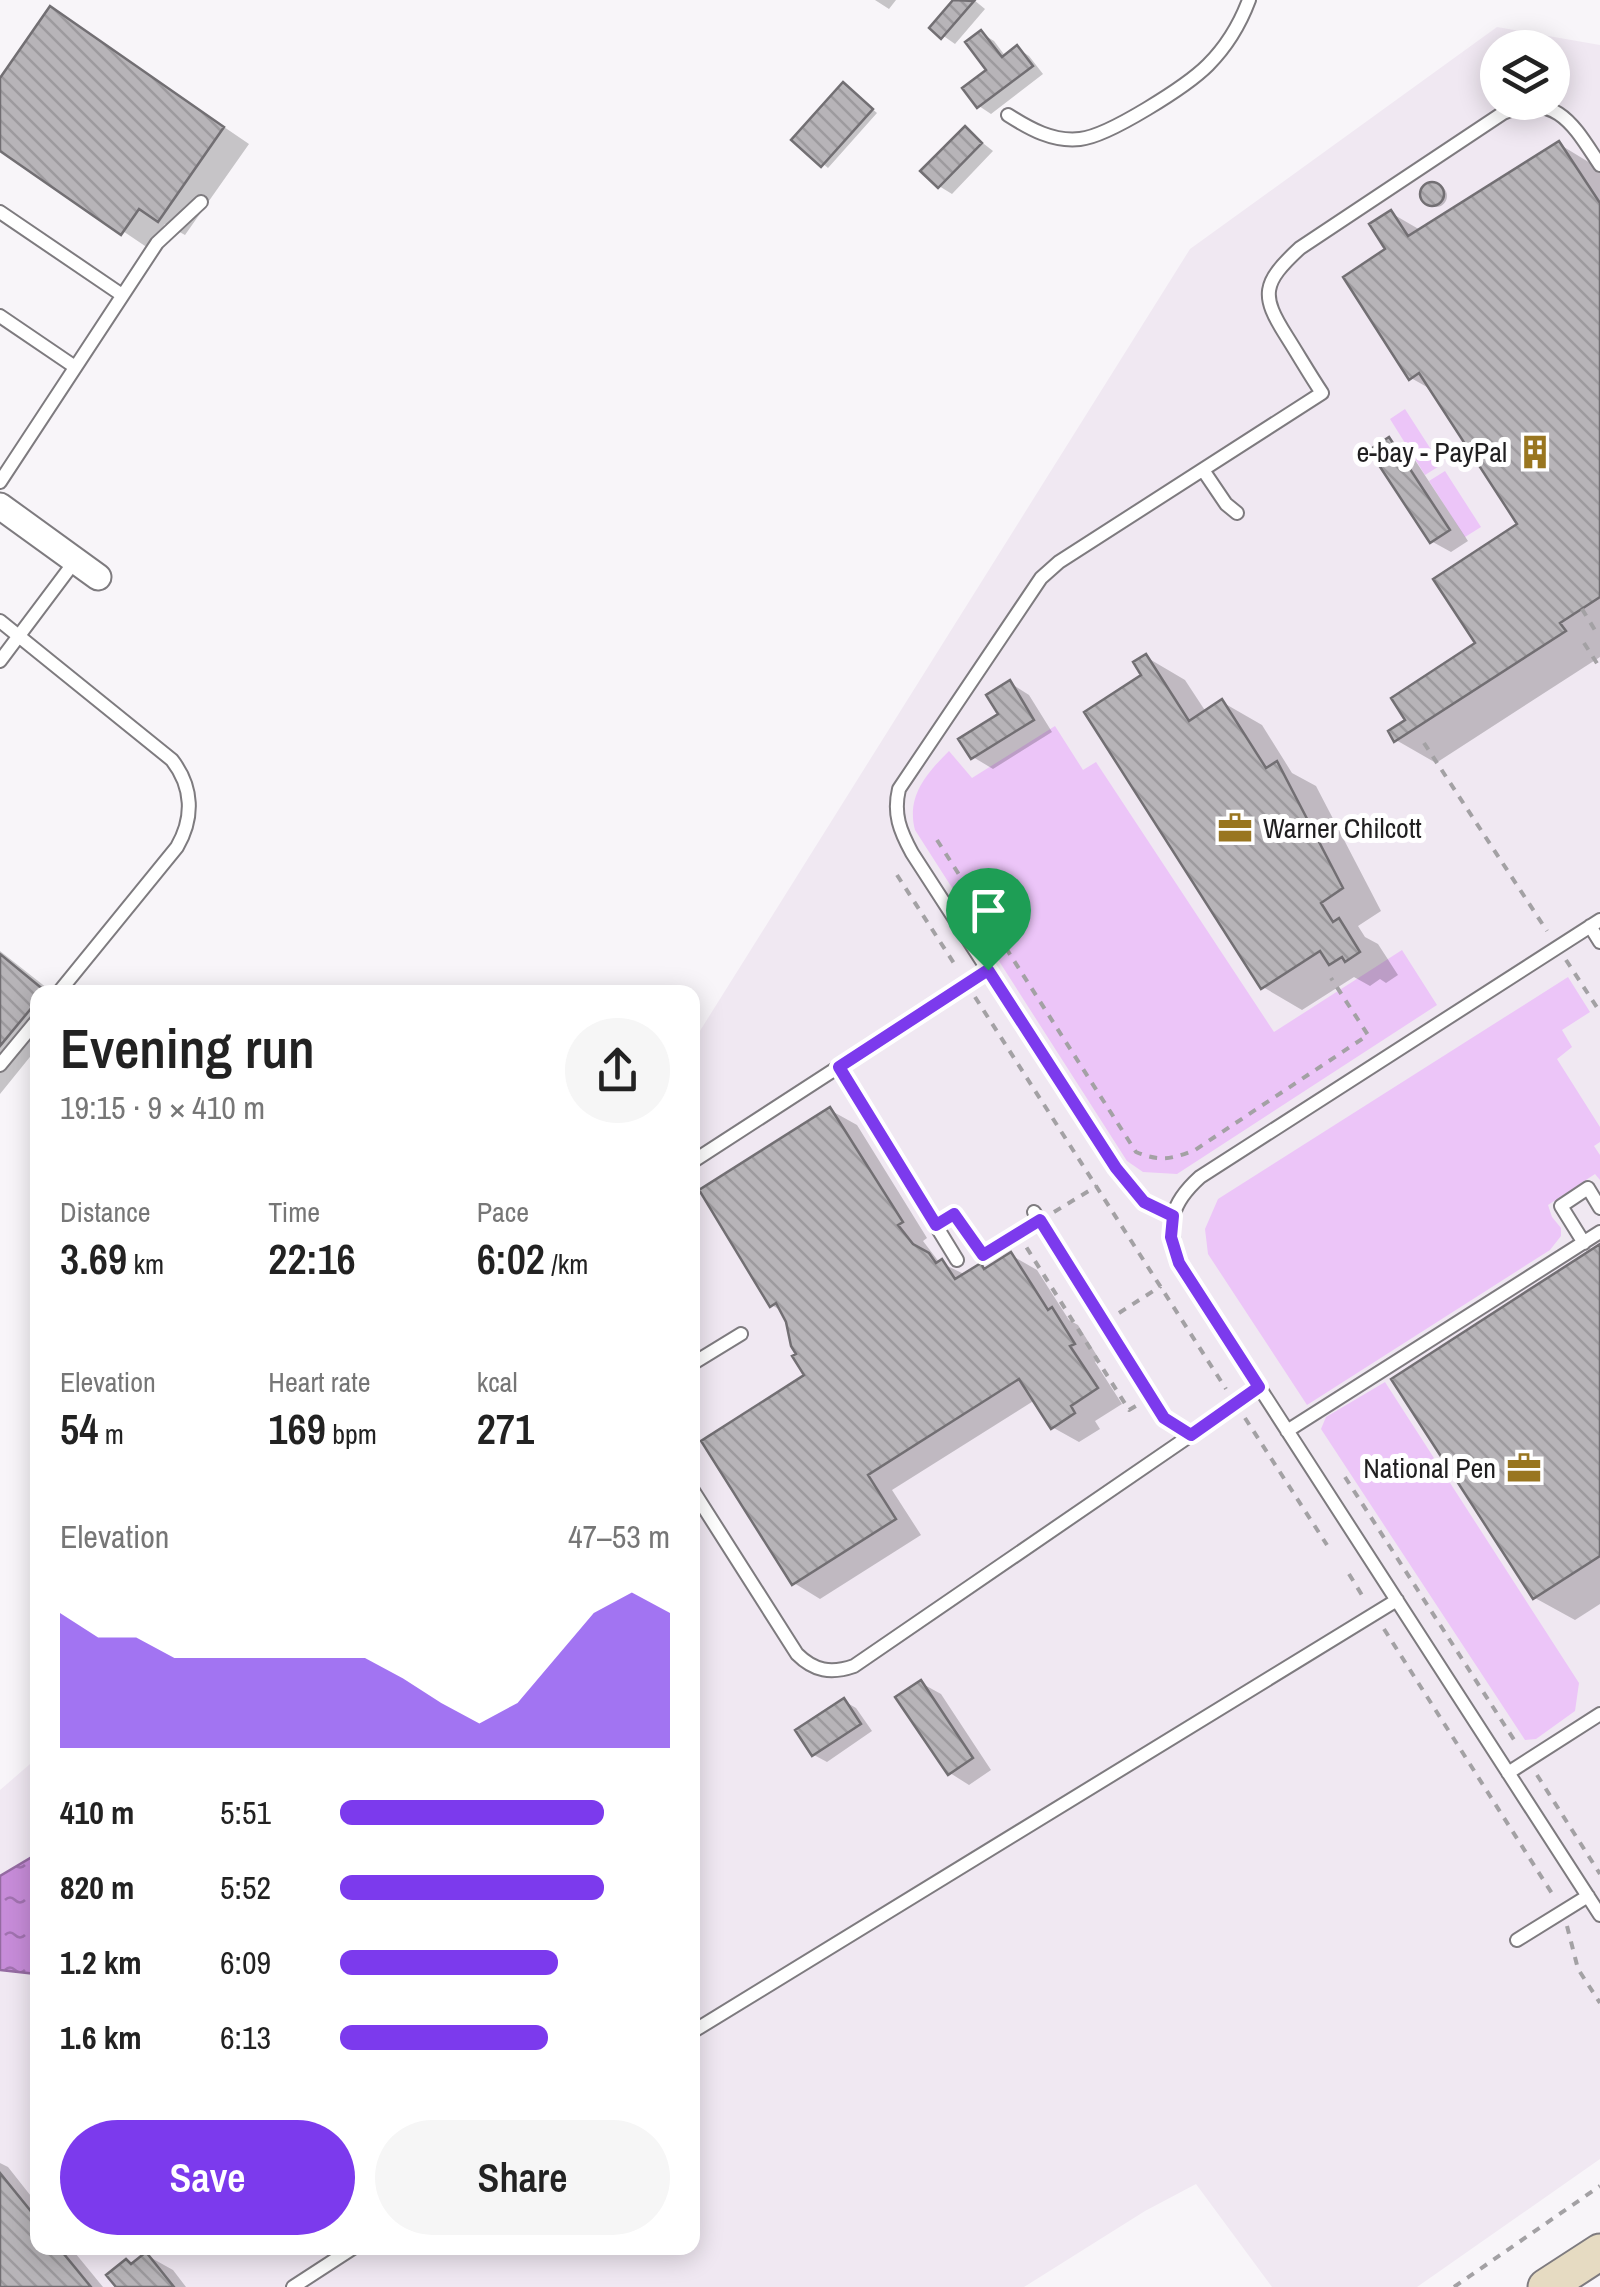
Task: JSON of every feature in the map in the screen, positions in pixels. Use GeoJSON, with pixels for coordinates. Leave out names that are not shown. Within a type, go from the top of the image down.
{"type":"FeatureCollection","features":[{"type":"Feature","properties":{"kind":"main road"},"geometry":{"type":"LineString","coordinates":[[1546,2287],[1600,2252]]}},
{"type":"Feature","properties":{"kind":"street"},"geometry":{"type":"LineString","coordinates":[[0,506],[98,577]]}},
{"type":"Feature","properties":{"kind":"lane"},"geometry":{"type":"LineString","coordinates":[[1008,115],[1039,134],[1079,140],[1116,129],[1207,66],[1240,24],[1249,0]]}},
{"type":"Feature","properties":{"kind":"lane"},"geometry":{"type":"LineString","coordinates":[[1173,1216],[1144,1202],[1116,1168],[988,970],[899,829],[899,789],[1042,578],[1059,562],[1322,393],[1268,307],[1269,288],[1281,265],[1300,248],[1503,113],[1522,106],[1554,110],[1570,120],[1600,165]]}},
{"type":"Feature","properties":{"kind":"lane"},"geometry":{"type":"LineString","coordinates":[[0,482],[157,243],[200,202]]}},
{"type":"Feature","properties":{"kind":"lane"},"geometry":{"type":"LineString","coordinates":[[0,212],[122,295]]}},
{"type":"Feature","properties":{"kind":"lane"},"geometry":{"type":"LineString","coordinates":[[0,316],[75,367]]}},
{"type":"Feature","properties":{"kind":"lane"},"geometry":{"type":"LineString","coordinates":[[1203,470],[1226,504],[1237,513]]}},
{"type":"Feature","properties":{"kind":"lane"},"geometry":{"type":"LineString","coordinates":[[0,661],[76,561]]}},
{"type":"Feature","properties":{"kind":"lane"},"geometry":{"type":"LineString","coordinates":[[0,621],[172,760],[180,771],[190,803],[186,833],[177,847],[65,985]]}},
{"type":"Feature","properties":{"kind":"lane"},"geometry":{"type":"LineString","coordinates":[[1600,942],[1595,923],[1200,1177],[1181,1194],[1171,1237],[1179,1263],[1600,1915]]}},
{"type":"Feature","properties":{"kind":"lane"},"geometry":{"type":"LineString","coordinates":[[700,1157],[988,970]]}},
{"type":"Feature","properties":{"kind":"lane"},"geometry":{"type":"LineString","coordinates":[[0,1064],[30,1028]]}},
{"type":"Feature","properties":{"kind":"lane"},"geometry":{"type":"LineString","coordinates":[[839,1067],[957,1260]]}},
{"type":"Feature","properties":{"kind":"lane"},"geometry":{"type":"LineString","coordinates":[[1584,1243],[1561,1206],[1588,1188],[1600,1208]]}},
{"type":"Feature","properties":{"kind":"lane"},"geometry":{"type":"LineString","coordinates":[[1037,1216],[1164,1418],[1191,1435]]}},
{"type":"Feature","properties":{"kind":"lane"},"geometry":{"type":"LineString","coordinates":[[1287,1431],[1600,1232]]}},
{"type":"Feature","properties":{"kind":"lane"},"geometry":{"type":"LineString","coordinates":[[700,1359],[741,1334]]}},
{"type":"Feature","properties":{"kind":"lane"},"geometry":{"type":"LineString","coordinates":[[700,1502],[798,1654],[807,1664],[823,1671],[840,1671],[854,1666],[1259,1387]]}},
{"type":"Feature","properties":{"kind":"lane"},"geometry":{"type":"LineString","coordinates":[[700,2027],[1397,1600]]}},
{"type":"Feature","properties":{"kind":"lane"},"geometry":{"type":"LineString","coordinates":[[1508,1773],[1600,1714]]}},
{"type":"Feature","properties":{"kind":"lane"},"geometry":{"type":"LineString","coordinates":[[1517,1940],[1588,1896]]}},
{"type":"Feature","properties":{"kind":"lane"},"geometry":{"type":"LineString","coordinates":[[294,2287],[342,2255]]}},
{"type":"Feature","properties":{"kind":"path"},"geometry":{"type":"LineString","coordinates":[[1582,609],[1598,634]]}},
{"type":"Feature","properties":{"kind":"path"},"geometry":{"type":"LineString","coordinates":[[1584,643],[1600,668]]}},
{"type":"Feature","properties":{"kind":"path"},"geometry":{"type":"LineString","coordinates":[[1424,743],[1600,1012]]}},
{"type":"Feature","properties":{"kind":"path"},"geometry":{"type":"LineString","coordinates":[[937,840],[1136,1152],[1148,1157],[1165,1161],[1194,1150],[1368,1035],[1331,978]]}},
{"type":"Feature","properties":{"kind":"path"},"geometry":{"type":"LineString","coordinates":[[897,875],[1327,1545]]}},
{"type":"Feature","properties":{"kind":"path"},"geometry":{"type":"LineString","coordinates":[[936,1225],[954,1214],[983,1255],[1018,1234],[1037,1216],[1097,1186]]}},
{"type":"Feature","properties":{"kind":"path"},"geometry":{"type":"LineString","coordinates":[[1018,1234],[1130,1410],[1151,1396]]}},
{"type":"Feature","properties":{"kind":"path"},"geometry":{"type":"LineString","coordinates":[[1083,1336],[1161,1286]]}},
{"type":"Feature","properties":{"kind":"path"},"geometry":{"type":"LineString","coordinates":[[1345,1477],[1600,1874]]}},
{"type":"Feature","properties":{"kind":"path"},"geometry":{"type":"LineString","coordinates":[[1349,1574],[1563,1912],[1578,1969],[1600,2002]]}},
{"type":"Feature","properties":{"kind":"path"},"geometry":{"type":"LineString","coordinates":[[1454,2287],[1600,2186]]}},
{"type":"Feature","properties":{"kind":"shaded area"},"geometry":{"type":"Polygon","coordinates":[[[1480,39],[1480,120],[1570,120],[1570,40],[1600,45],[1600,2159],[1417,2287],[1272,2287],[1196,2184],[1145,2211],[1024,2287],[0,2287],[0,1790],[30,1764],[30,2255],[700,2255],[700,1031],[1190,249],[1480,39]]]}},
{"type":"Feature","properties":{"kind":"shaded area"},"geometry":{"type":"Polygon","coordinates":[[[1405,409],[1441,465],[1425,475],[1390,419],[1405,409]]]}},
{"type":"Feature","properties":{"kind":"shaded area"},"geometry":{"type":"Polygon","coordinates":[[[1445,471],[1481,527],[1465,537],[1429,481],[1445,471]]]}},
{"type":"Feature","properties":{"kind":"shaded area"},"geometry":{"type":"Polygon","coordinates":[[[1055,726],[1083,770],[1096,762],[1274,1032],[1402,950],[1437,1005],[1177,1174],[1143,1172],[1127,1161],[915,830],[913,818],[920,786],[949,751],[972,778],[1055,726]]]}},
{"type":"Feature","properties":{"kind":"shaded area"},"geometry":{"type":"Polygon","coordinates":[[[1568,977],[1590,1012],[1562,1030],[1572,1047],[1557,1059],[1600,1127],[1600,1142],[1594,1146],[1600,1155],[1600,1180],[1595,1174],[1548,1205],[1561,1228],[1561,1236],[1550,1250],[1307,1405],[1208,1254],[1205,1229],[1218,1199],[1568,977]]]}},
{"type":"Feature","properties":{"kind":"shaded area"},"geometry":{"type":"Polygon","coordinates":[[[1385,1382],[1579,1683],[1575,1711],[1536,1739],[1525,1740],[1321,1429],[1326,1417],[1385,1382]]]}},
{"type":"Feature","properties":{"kind":"water"},"geometry":{"type":"Polygon","coordinates":[[[30,1858],[30,1973],[0,1970],[0,1876],[30,1858]]]}},
{"type":"Feature","properties":{"kind":"building"},"geometry":{"type":"Polygon","coordinates":[[[953,0],[974,1],[941,39],[929,28],[953,0]]]}},
{"type":"Feature","properties":{"kind":"building"},"geometry":{"type":"Polygon","coordinates":[[[50,6],[224,127],[158,222],[139,209],[121,235],[0,151],[0,78],[50,6]]]}},
{"type":"Feature","properties":{"kind":"building"},"geometry":{"type":"Polygon","coordinates":[[[981,30],[1002,57],[1017,45],[1033,66],[977,108],[962,88],[986,70],[965,42],[981,30]]]}},
{"type":"Feature","properties":{"kind":"building"},"geometry":{"type":"Polygon","coordinates":[[[843,82],[873,109],[821,167],[791,140],[843,82]]]}},
{"type":"Feature","properties":{"kind":"building"},"geometry":{"type":"Polygon","coordinates":[[[965,126],[982,143],[938,188],[920,171],[965,126]]]}},
{"type":"Feature","properties":{"kind":"building","name":"e-bay - PayPal"},"geometry":{"type":"Polygon","coordinates":[[[1559,141],[1600,203],[1600,597],[1560,623],[1566,631],[1394,742],[1388,731],[1405,720],[1391,698],[1475,643],[1433,579],[1517,524],[1419,373],[1409,380],[1343,277],[1385,249],[1369,224],[1391,210],[1408,236],[1559,141]]]}},
{"type":"Feature","properties":{"kind":"building"},"geometry":{"type":"Polygon","coordinates":[[[1432,182],[1444,194],[1432,206],[1420,194],[1432,182]]]}},
{"type":"Feature","properties":{"kind":"building"},"geometry":{"type":"Polygon","coordinates":[[[1389,437],[1450,530],[1430,543],[1369,450],[1389,437]]]}},
{"type":"Feature","properties":{"kind":"building","name":"Warner Chilcott"},"geometry":{"type":"Polygon","coordinates":[[[1146,654],[1189,721],[1222,699],[1266,768],[1277,761],[1343,888],[1321,903],[1333,922],[1339,918],[1360,952],[1345,962],[1342,957],[1329,965],[1320,951],[1261,989],[1084,712],[1141,675],[1133,662],[1146,654]]]}},
{"type":"Feature","properties":{"kind":"building"},"geometry":{"type":"Polygon","coordinates":[[[1010,680],[1034,720],[971,759],[958,739],[998,714],[986,695],[1010,680]]]}},
{"type":"Feature","properties":{"kind":"building"},"geometry":{"type":"Polygon","coordinates":[[[0,954],[38,985],[30,985],[30,1010],[0,1046],[0,954]]]}},
{"type":"Feature","properties":{"kind":"building"},"geometry":{"type":"Polygon","coordinates":[[[830,1107],[913,1244],[929,1253],[936,1263],[942,1259],[955,1279],[981,1263],[984,1269],[1011,1252],[1048,1310],[1052,1307],[1075,1344],[1070,1346],[1098,1388],[1071,1406],[1075,1413],[1051,1429],[1019,1379],[868,1475],[896,1519],[792,1585],[701,1441],[804,1375],[792,1356],[796,1354],[776,1303],[770,1307],[700,1189],[830,1107]]]}},
{"type":"Feature","properties":{"kind":"building","name":"National Pen"},"geometry":{"type":"Polygon","coordinates":[[[1600,1244],[1600,1556],[1533,1599],[1391,1379],[1600,1244]]]}},
{"type":"Feature","properties":{"kind":"building"},"geometry":{"type":"Polygon","coordinates":[[[921,1680],[973,1758],[948,1775],[895,1697],[921,1680]]]}},
{"type":"Feature","properties":{"kind":"building"},"geometry":{"type":"Polygon","coordinates":[[[844,1698],[861,1724],[812,1756],[795,1730],[844,1698]]]}},
{"type":"Feature","properties":{"kind":"building"},"geometry":{"type":"Polygon","coordinates":[[[0,2173],[30,2210],[30,2255],[65,2255],[91,2287],[0,2287],[0,2173]]]}},
{"type":"Feature","properties":{"kind":"building"},"geometry":{"type":"Polygon","coordinates":[[[148,2255],[174,2287],[116,2287],[106,2275],[126,2259],[131,2264],[148,2255]]]}},
{"type":"Feature","properties":{"kind":"place","name":"e-bay - PayPal"},"geometry":{"type":"Point","coordinates":[1535,452]}},
{"type":"Feature","properties":{"kind":"place","name":"Warner Chilcott"},"geometry":{"type":"Point","coordinates":[1235,828]}},
{"type":"Feature","properties":{"kind":"place","name":"National Pen"},"geometry":{"type":"Point","coordinates":[1524,1468]}},
{"type":"Feature","properties":{"kind":"route"},"geometry":{"type":"LineString","coordinates":[[988,970],[1116,1168],[1144,1202],[1173,1216],[1171,1237],[1179,1263],[1259,1387],[1191,1435],[1164,1418],[1040,1220],[983,1255],[954,1214],[936,1225],[839,1067],[988,970]]}}]}
